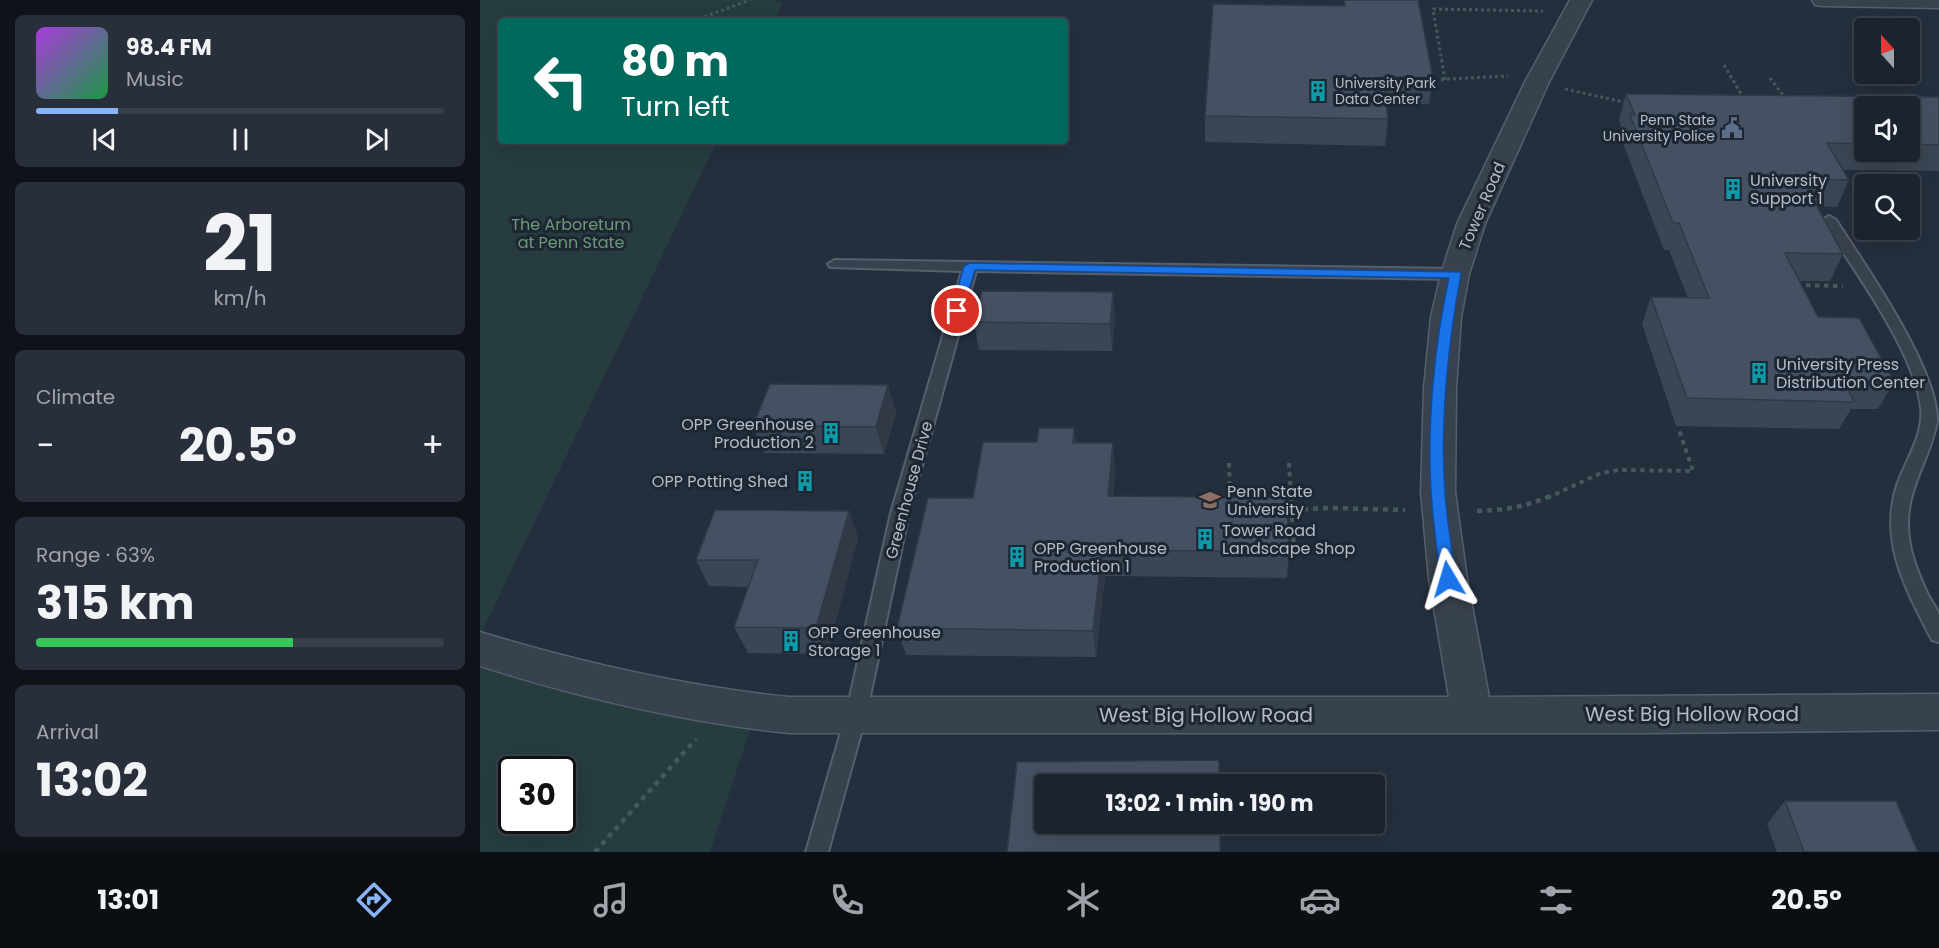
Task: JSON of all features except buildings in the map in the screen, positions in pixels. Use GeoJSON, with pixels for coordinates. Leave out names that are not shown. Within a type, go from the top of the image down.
{"type":"FeatureCollection","features":[{"type":"Feature","properties":{"kind":"street","name":"Tower Road"},"geometry":{"type":"LineString","coordinates":[[1472,715],[1448,579],[1438,492],[1440,388],[1446,318],[1455,274],[1471,224],[1537,82],[1581,0]]}},
{"type":"Feature","properties":{"kind":"street"},"geometry":{"type":"LineString","coordinates":[[1823,0],[1939,2]]}},
{"type":"Feature","properties":{"kind":"street","name":"West Big Hollow Road"},"geometry":{"type":"LineString","coordinates":[[480,649],[651,695],[789,715],[1939,712]]}},
{"type":"Feature","properties":{"kind":"lane"},"geometry":{"type":"LineString","coordinates":[[1829,220],[1918,368],[1928,391],[1930,411],[1925,432],[1902,495],[1896,522],[1901,548],[1914,585],[1939,634]]}},
{"type":"Feature","properties":{"kind":"lane"},"geometry":{"type":"LineString","coordinates":[[836,264],[1455,274]]}},
{"type":"Feature","properties":{"kind":"lane","name":"Greenhouse Drive"},"geometry":{"type":"LineString","coordinates":[[817,852],[856,715],[900,513],[970,266]]}},
{"type":"Feature","properties":{"kind":"path"},"geometry":{"type":"LineString","coordinates":[[701,18],[750,0]]}},
{"type":"Feature","properties":{"kind":"path"},"geometry":{"type":"LineString","coordinates":[[1445,80],[1432,9],[1553,11]]}},
{"type":"Feature","properties":{"kind":"path"},"geometry":{"type":"LineString","coordinates":[[1724,65],[1743,99],[1734,100]]}},
{"type":"Feature","properties":{"kind":"path"},"geometry":{"type":"LineString","coordinates":[[1425,80],[1495,74],[1517,77]]}},
{"type":"Feature","properties":{"kind":"path"},"geometry":{"type":"LineString","coordinates":[[1770,78],[1786,99],[1775,99]]}},
{"type":"Feature","properties":{"kind":"path"},"geometry":{"type":"LineString","coordinates":[[1562,88],[1637,105]]}},
{"type":"Feature","properties":{"kind":"path"},"geometry":{"type":"LineString","coordinates":[[1791,285],[1871,287]]}},
{"type":"Feature","properties":{"kind":"path"},"geometry":{"type":"LineString","coordinates":[[1473,512],[1509,510],[1533,504],[1601,473],[1620,470],[1693,471],[1678,427]]}},
{"type":"Feature","properties":{"kind":"path"},"geometry":{"type":"LineString","coordinates":[[1229,463],[1230,509]]}},
{"type":"Feature","properties":{"kind":"path"},"geometry":{"type":"LineString","coordinates":[[1286,554],[1294,554],[1289,463]]}},
{"type":"Feature","properties":{"kind":"path"},"geometry":{"type":"LineString","coordinates":[[1281,510],[1329,508],[1410,510]]}},
{"type":"Feature","properties":{"kind":"path"},"geometry":{"type":"LineString","coordinates":[[595,852],[725,707]]}},
{"type":"Feature","properties":{"kind":"green space","name":"The Arboretum at Penn State"},"geometry":{"type":"Polygon","coordinates":[[[480,0],[772,0],[783,3],[776,18],[498,18],[498,144],[716,144],[480,636],[480,0]]]}},
{"type":"Feature","properties":{"kind":"green space"},"geometry":{"type":"Polygon","coordinates":[[[480,649],[756,712],[710,852],[480,852],[480,649]]]}},
{"type":"Feature","properties":{"kind":"place","name":"University Park Data Center"},"geometry":{"type":"Point","coordinates":[1318,91]}},
{"type":"Feature","properties":{"kind":"place","name":"Penn State University Police"},"geometry":{"type":"Point","coordinates":[1732,128]}},
{"type":"Feature","properties":{"kind":"place","name":"University Support 1"},"geometry":{"type":"Point","coordinates":[1733,189]}},
{"type":"Feature","properties":{"kind":"place","name":"University Press Distribution Center"},"geometry":{"type":"Point","coordinates":[1759,373]}},
{"type":"Feature","properties":{"kind":"place","name":"OPP Greenhouse Production 2"},"geometry":{"type":"Point","coordinates":[831,433]}},
{"type":"Feature","properties":{"kind":"place","name":"OPP Potting Shed"},"geometry":{"type":"Point","coordinates":[805,481]}},
{"type":"Feature","properties":{"kind":"place","name":"Penn State University"},"geometry":{"type":"Point","coordinates":[1210,500]}},
{"type":"Feature","properties":{"kind":"place","name":"Tower Road Landscape Shop"},"geometry":{"type":"Point","coordinates":[1205,539]}},
{"type":"Feature","properties":{"kind":"place","name":"OPP Greenhouse Production 1"},"geometry":{"type":"Point","coordinates":[1017,557]}},
{"type":"Feature","properties":{"kind":"place","name":"OPP Greenhouse Storage 1"},"geometry":{"type":"Point","coordinates":[791,641]}},
{"type":"Feature","properties":{"kind":"route"},"geometry":{"type":"LineString","coordinates":[[957,311],[970,266],[1455,274],[1446,318],[1440,388],[1438,463],[1438,492],[1448,579]]}}]}
